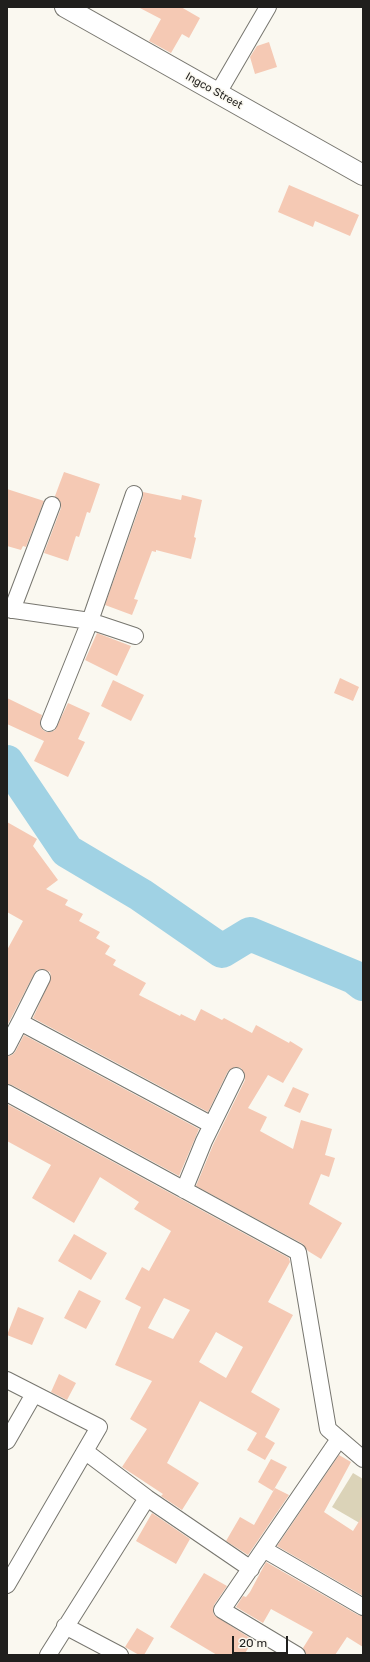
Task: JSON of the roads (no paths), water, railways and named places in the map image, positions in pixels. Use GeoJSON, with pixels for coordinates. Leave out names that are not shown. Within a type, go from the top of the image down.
{"type":"FeatureCollection","features":[{"type":"Feature","properties":{"kind":"street","name":"Ingco Street"},"geometry":{"type":"LineString","coordinates":[[65,7],[363,174]]}},
{"type":"Feature","properties":{"kind":"street"},"geometry":{"type":"LineString","coordinates":[[218,93],[268,7]]}},
{"type":"Feature","properties":{"kind":"street"},"geometry":{"type":"LineString","coordinates":[[49,723],[90,621],[134,494]]}},
{"type":"Feature","properties":{"kind":"street"},"geometry":{"type":"LineString","coordinates":[[52,505],[10,610],[90,621],[135,636]]}},
{"type":"Feature","properties":{"kind":"street"},"geometry":{"type":"LineString","coordinates":[[7,1047],[42,978]]}},
{"type":"Feature","properties":{"kind":"street"},"geometry":{"type":"LineString","coordinates":[[20,1022],[212,1125]]}},
{"type":"Feature","properties":{"kind":"street"},"geometry":{"type":"LineString","coordinates":[[184,1190],[212,1125],[236,1076]]}},
{"type":"Feature","properties":{"kind":"street"},"geometry":{"type":"LineString","coordinates":[[7,1093],[298,1252],[328,1429],[363,1458]]}},
{"type":"Feature","properties":{"kind":"street"},"geometry":{"type":"LineString","coordinates":[[7,1380],[99,1427],[86,1452],[13,1561],[7,1585]]}},
{"type":"Feature","properties":{"kind":"street"},"geometry":{"type":"LineString","coordinates":[[7,1441],[34,1394]]}},
{"type":"Feature","properties":{"kind":"street"},"geometry":{"type":"LineString","coordinates":[[297,1655],[222,1610],[265,1550],[339,1439]]}},
{"type":"Feature","properties":{"kind":"street"},"geometry":{"type":"LineString","coordinates":[[86,1452],[147,1498],[251,1569]]}},
{"type":"Feature","properties":{"kind":"street"},"geometry":{"type":"LineString","coordinates":[[48,1655],[147,1498]]}},
{"type":"Feature","properties":{"kind":"street"},"geometry":{"type":"LineString","coordinates":[[265,1550],[363,1607]]}},
{"type":"Feature","properties":{"kind":"street"},"geometry":{"type":"LineString","coordinates":[[65,1626],[120,1655]]}},
{"type":"Feature","properties":{"kind":"waterway"},"geometry":{"type":"LineString","coordinates":[[7,762],[67,851],[141,895],[222,951],[250,934],[354,977],[363,984]]}}]}
